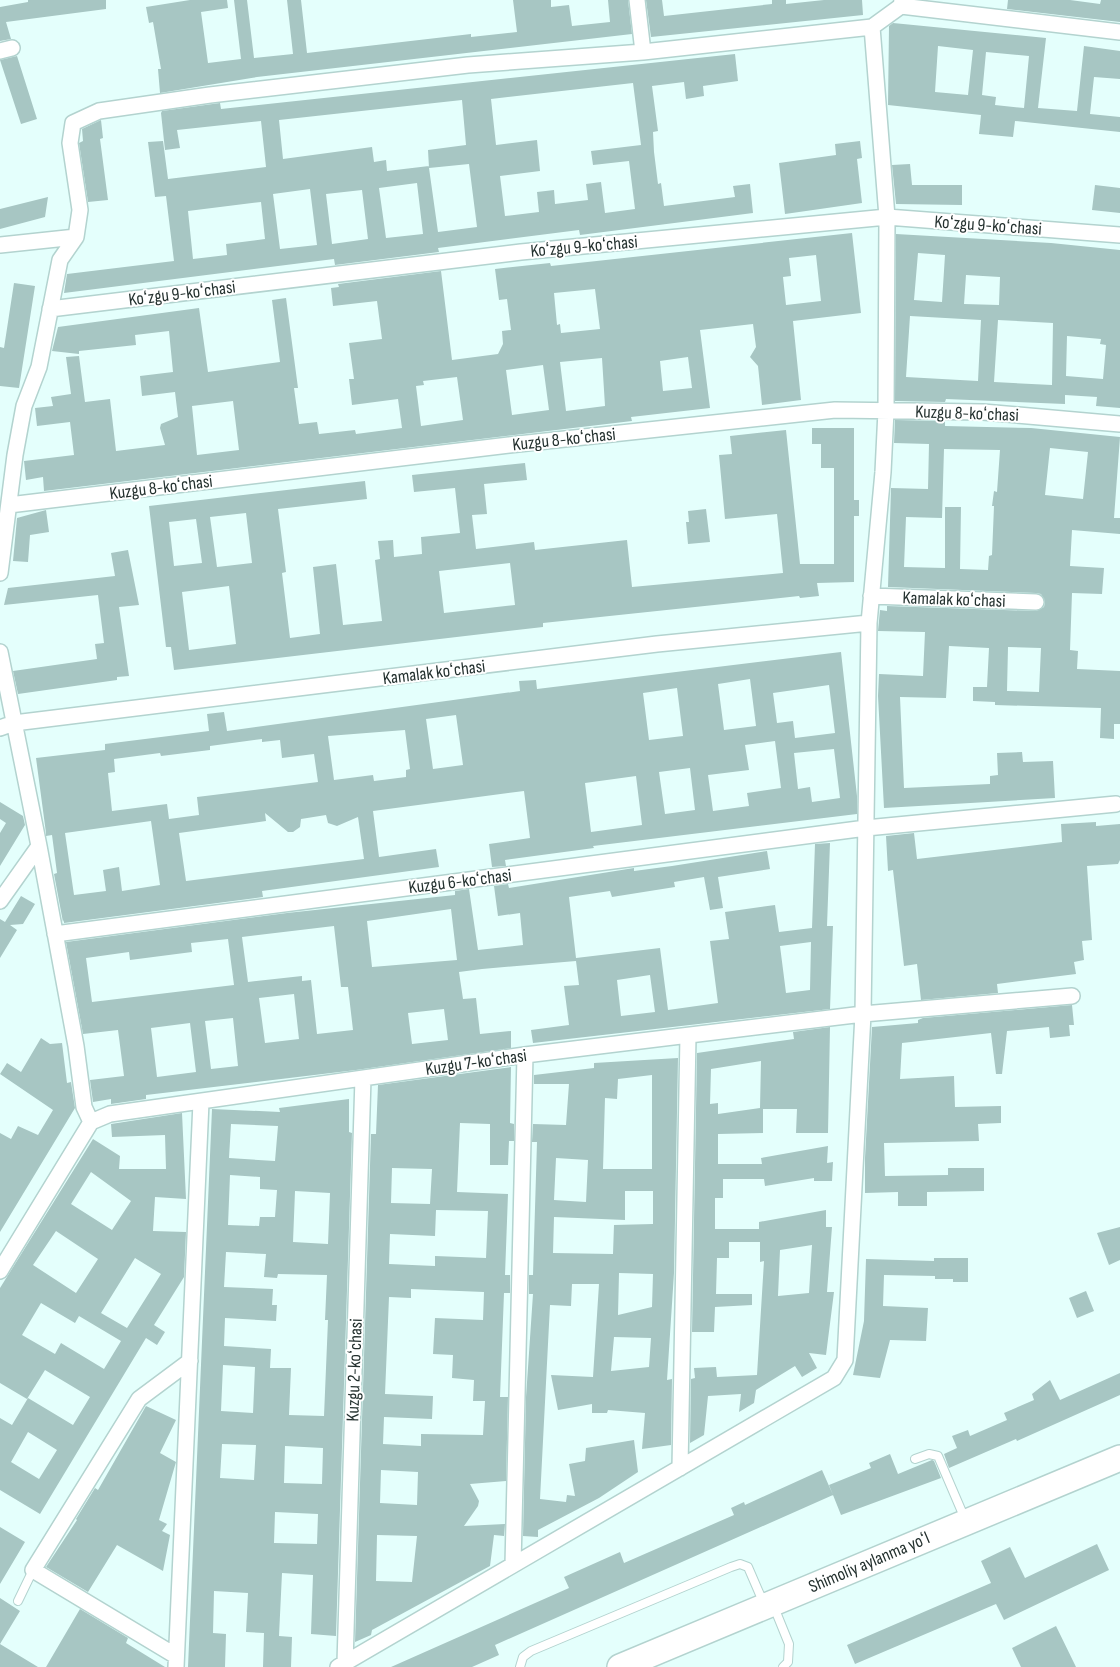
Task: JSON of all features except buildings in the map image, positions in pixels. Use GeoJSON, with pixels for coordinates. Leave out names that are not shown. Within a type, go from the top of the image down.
{"type":"FeatureCollection","features":[{"type":"Feature","properties":{"kind":"main road","name":"Shimoliy aylanma yoʻl"},"geometry":{"type":"LineString","coordinates":[[636,1664],[769,1604],[1120,1458]]}},
{"type":"Feature","properties":{"kind":"street"},"geometry":{"type":"LineString","coordinates":[[637,0],[643,52]]}},
{"type":"Feature","properties":{"kind":"street"},"geometry":{"type":"LineString","coordinates":[[0,573],[9,505],[7,454],[39,367],[60,260],[76,237],[80,210],[70,143],[73,123],[99,111],[210,95],[468,65],[643,52],[872,27],[901,3],[1120,32]]}},
{"type":"Feature","properties":{"kind":"street"},"geometry":{"type":"LineString","coordinates":[[341,1665],[834,1378],[845,1360],[863,1014],[869,623],[883,472],[886,411],[886,217],[872,27]]}},
{"type":"Feature","properties":{"kind":"street","name":"Koʻzgu 9-koʻchasi"},"geometry":{"type":"LineString","coordinates":[[50,309],[522,252],[886,217],[1120,235]]}},
{"type":"Feature","properties":{"kind":"street"},"geometry":{"type":"LineString","coordinates":[[0,245],[76,237]]}},
{"type":"Feature","properties":{"kind":"street","name":"Kuzgu 8-koʻchasi"},"geometry":{"type":"LineString","coordinates":[[9,505],[519,444],[835,410],[983,412],[1120,424]]}},
{"type":"Feature","properties":{"kind":"street","name":"Kamalak koʻchasi"},"geometry":{"type":"LineString","coordinates":[[871,596],[1036,602]]}},
{"type":"Feature","properties":{"kind":"street","name":"Kamalak koʻchasi"},"geometry":{"type":"LineString","coordinates":[[7,726],[657,644],[869,623]]}},
{"type":"Feature","properties":{"kind":"street"},"geometry":{"type":"LineString","coordinates":[[0,652],[7,726],[40,846],[76,1046],[84,1107],[91,1122],[0,1271]]}},
{"type":"Feature","properties":{"kind":"street","name":"Kuzgu 6-koʻchasi"},"geometry":{"type":"LineString","coordinates":[[55,934],[866,828],[1116,804]]}},
{"type":"Feature","properties":{"kind":"street"},"geometry":{"type":"LineString","coordinates":[[0,901],[40,846]]}},
{"type":"Feature","properties":{"kind":"street","name":"Kuzgu 7-koʻchasi"},"geometry":{"type":"LineString","coordinates":[[91,1122],[110,1114],[525,1055],[863,1014],[1072,996]]}},
{"type":"Feature","properties":{"kind":"street"},"geometry":{"type":"LineString","coordinates":[[680,1468],[688,1036]]}},
{"type":"Feature","properties":{"kind":"street"},"geometry":{"type":"LineString","coordinates":[[513,1565],[525,1055]]}},
{"type":"Feature","properties":{"kind":"street","name":"Kuzgu 2-koʻchasi"},"geometry":{"type":"LineString","coordinates":[[341,1665],[363,1078]]}},
{"type":"Feature","properties":{"kind":"street"},"geometry":{"type":"LineString","coordinates":[[190,1361],[139,1399],[33,1570],[176,1661],[190,1361],[201,1102]]}},
{"type":"Feature","properties":{"kind":"lane"},"geometry":{"type":"LineString","coordinates":[[914,1460],[929,1454],[938,1456],[966,1521]]}},
{"type":"Feature","properties":{"kind":"lane"},"geometry":{"type":"LineString","coordinates":[[520,1667],[523,1657],[531,1651],[740,1564],[748,1567],[789,1644],[788,1662],[783,1667]]}},
{"type":"Feature","properties":{"kind":"lane"},"geometry":{"type":"LineString","coordinates":[[18,1601],[33,1570]]}}]}
